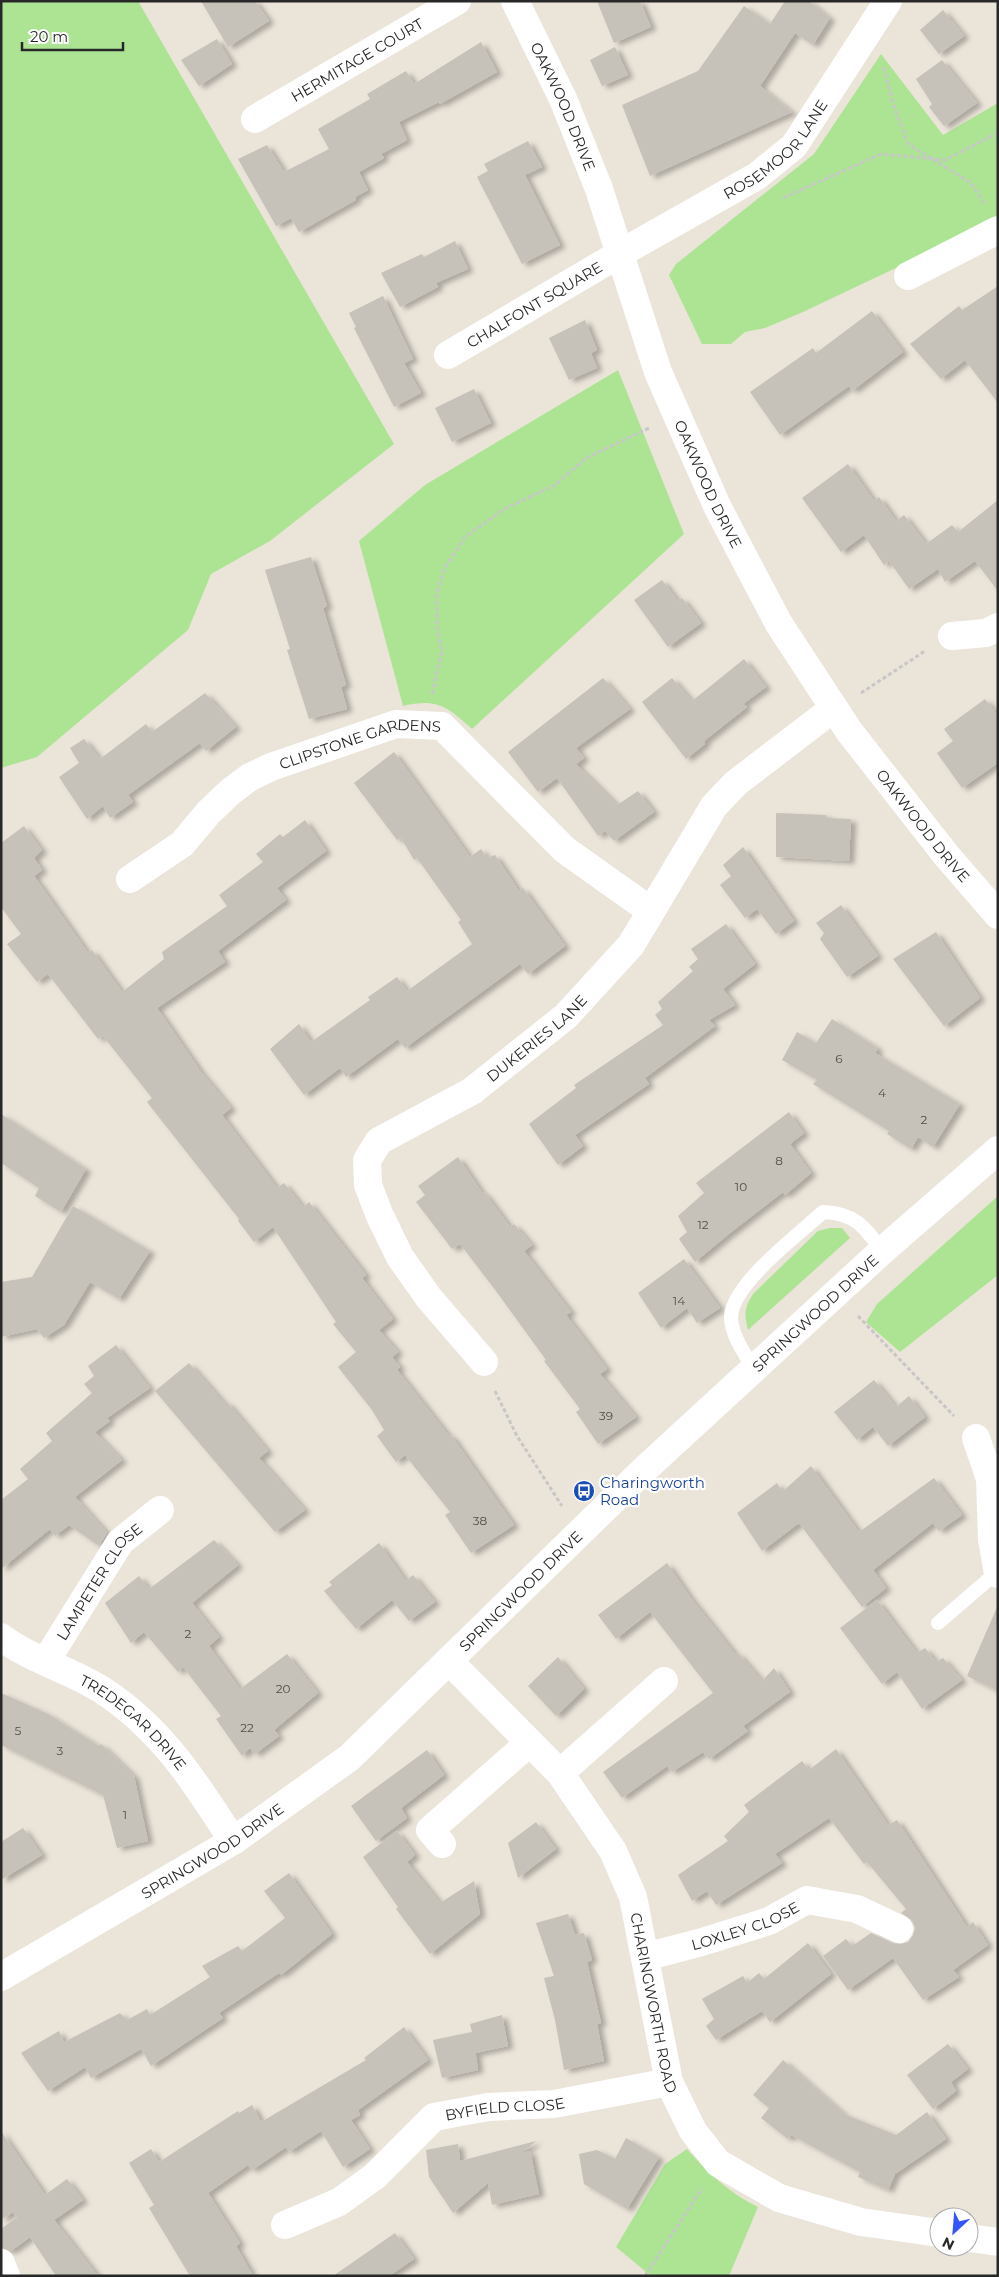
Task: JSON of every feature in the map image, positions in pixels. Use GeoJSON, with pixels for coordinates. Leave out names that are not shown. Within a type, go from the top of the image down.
{"type":"FeatureCollection","features":[{"type":"Feature","properties":{"kind":"street","name":"HERMITAGE COURT"},"geometry":{"type":"LineString","coordinates":[[255,119],[457,1]]}},
{"type":"Feature","properties":{"kind":"street","name":"OAKWOOD DRIVE"},"geometry":{"type":"LineString","coordinates":[[514,1],[563,99],[599,189],[621,253],[643,328],[678,417],[717,506],[778,624],[845,702],[849,731],[941,848],[998,915]]}},
{"type":"Feature","properties":{"kind":"street","name":"ROSEMOOR LANE"},"geometry":{"type":"LineString","coordinates":[[621,253],[757,176],[794,146],[888,1]]}},
{"type":"Feature","properties":{"kind":"street"},"geometry":{"type":"LineString","coordinates":[[908,276],[992,219]]}},
{"type":"Feature","properties":{"kind":"street","name":"CHALFONT SQUARE"},"geometry":{"type":"LineString","coordinates":[[448,355],[621,253]]}},
{"type":"Feature","properties":{"kind":"street"},"geometry":{"type":"LineString","coordinates":[[952,636],[986,633],[998,627]]}},
{"type":"Feature","properties":{"kind":"street","name":"DUKERIES LANE"},"geometry":{"type":"LineString","coordinates":[[484,1362],[429,1298],[400,1256],[380,1216],[368,1185],[367,1160],[379,1141],[472,1091],[566,1016],[631,945],[714,806],[736,783],[845,702]]}},
{"type":"Feature","properties":{"kind":"street","name":"CLIPSTONE GARDENS"},"geometry":{"type":"LineString","coordinates":[[130,878],[182,844],[216,806],[250,777],[271,767],[396,724],[442,726],[566,850],[651,911]]}},
{"type":"Feature","properties":{"kind":"street","name":"SPRINGWOOD DRIVE"},"geometry":{"type":"LineString","coordinates":[[1,1977],[233,1840],[350,1758],[579,1532],[882,1251],[998,1150]]}},
{"type":"Feature","properties":{"kind":"street"},"geometry":{"type":"LineString","coordinates":[[976,1438],[990,1479],[992,1539],[997,1573]]}},
{"type":"Feature","properties":{"kind":"street","name":"LAMPETER CLOSE"},"geometry":{"type":"LineString","coordinates":[[46,1661],[120,1542],[160,1510]]}},
{"type":"Feature","properties":{"kind":"street","name":"TREDEGAR DRIVE"},"geometry":{"type":"LineString","coordinates":[[1,1637],[101,1689],[135,1714],[170,1749],[191,1775],[233,1840]]}},
{"type":"Feature","properties":{"kind":"street","name":"CHARINGWORTH ROAD"},"geometry":{"type":"LineString","coordinates":[[448,1661],[560,1773],[614,1851],[633,1897],[668,2082],[693,2131],[718,2163],[779,2198],[861,2222],[929,2232]]}},
{"type":"Feature","properties":{"kind":"street"},"geometry":{"type":"LineString","coordinates":[[560,1773],[664,1680]]}},
{"type":"Feature","properties":{"kind":"street"},"geometry":{"type":"LineString","coordinates":[[442,1844],[430,1830],[529,1743]]}},
{"type":"Feature","properties":{"kind":"street","name":"LOXLEY CLOSE"},"geometry":{"type":"LineString","coordinates":[[645,1957],[769,1921],[808,1900],[857,1909],[899,1929]]}},
{"type":"Feature","properties":{"kind":"street","name":"BYFIELD CLOSE"},"geometry":{"type":"LineString","coordinates":[[285,2225],[346,2197],[375,2176],[434,2117],[488,2107],[554,2104],[668,2082]]}},
{"type":"Feature","properties":{"kind":"street"},"geometry":{"type":"LineString","coordinates":[[979,2239],[998,2242]]}},
{"type":"Feature","properties":{"kind":"street"},"geometry":{"type":"LineString","coordinates":[[1,2263],[6,2276]]}},
{"type":"Feature","properties":{"kind":"lane"},"geometry":{"type":"LineString","coordinates":[[754,1369],[734,1332],[731,1318],[733,1302],[751,1278],[822,1212],[835,1212],[864,1226],[882,1251]]}},
{"type":"Feature","properties":{"kind":"lane"},"geometry":{"type":"LineString","coordinates":[[938,1623],[997,1573]]}},
{"type":"Feature","properties":{"kind":"path"},"geometry":{"type":"LineString","coordinates":[[871,29],[881,54],[892,103],[908,144],[971,183],[992,219]]}},
{"type":"Feature","properties":{"kind":"path"},"geometry":{"type":"LineString","coordinates":[[774,202],[881,154],[945,160],[998,133]]}},
{"type":"Feature","properties":{"kind":"path"},"geometry":{"type":"LineString","coordinates":[[422,726],[442,651],[437,627],[437,592],[444,569],[465,537],[506,508],[555,485],[586,458],[631,436],[678,417]]}},
{"type":"Feature","properties":{"kind":"path"},"geometry":{"type":"LineString","coordinates":[[845,702],[952,636]]}},
{"type":"Feature","properties":{"kind":"path"},"geometry":{"type":"LineString","coordinates":[[836,1294],[976,1438]]}},
{"type":"Feature","properties":{"kind":"path"},"geometry":{"type":"LineString","coordinates":[[484,1362],[493,1387],[517,1436],[579,1532]]}},
{"type":"Feature","properties":{"kind":"path"},"geometry":{"type":"LineString","coordinates":[[645,2276],[718,2163]]}},
{"type":"Feature","properties":{"kind":"green space"},"geometry":{"type":"Polygon","coordinates":[[[1,1],[138,1],[394,444],[270,541],[211,574],[188,630],[37,757],[1,768],[1,1]]]}},
{"type":"Feature","properties":{"kind":"green space"},"geometry":{"type":"Polygon","coordinates":[[[881,54],[943,135],[998,103],[998,217],[976,230],[803,312],[765,328],[745,332],[731,344],[702,344],[669,275],[676,264],[814,154],[881,54]]]}},
{"type":"Feature","properties":{"kind":"green space"},"geometry":{"type":"Polygon","coordinates":[[[618,370],[684,534],[472,729],[456,715],[441,706],[425,703],[403,706],[359,541],[425,485],[618,370]]]}},
{"type":"Feature","properties":{"kind":"green space"},"geometry":{"type":"Polygon","coordinates":[[[998,1196],[998,1275],[900,1352],[866,1322],[877,1304],[998,1196]]]}},
{"type":"Feature","properties":{"kind":"green space"},"geometry":{"type":"Polygon","coordinates":[[[842,1228],[850,1238],[748,1330],[746,1311],[748,1302],[754,1293],[818,1231],[842,1228]]]}},
{"type":"Feature","properties":{"kind":"green space"},"geometry":{"type":"Polygon","coordinates":[[[687,2149],[719,2182],[758,2207],[729,2276],[651,2276],[616,2247],[665,2164],[687,2149]]]}},
{"type":"Feature","properties":{"kind":"building"},"geometry":{"type":"Polygon","coordinates":[[[201,1],[255,1],[269,21],[228,47],[201,1]]]}},
{"type":"Feature","properties":{"kind":"building"},"geometry":{"type":"Polygon","coordinates":[[[597,1],[640,1],[651,27],[614,43],[597,1]]]}},
{"type":"Feature","properties":{"kind":"building"},"geometry":{"type":"Polygon","coordinates":[[[785,1],[809,1],[830,18],[813,45],[795,33],[760,86],[792,112],[650,176],[622,105],[698,71],[744,6],[770,24],[785,1]]]}},
{"type":"Feature","properties":{"kind":"building"},"geometry":{"type":"Polygon","coordinates":[[[943,10],[964,36],[939,54],[920,30],[943,10]]]}},
{"type":"Feature","properties":{"kind":"building"},"geometry":{"type":"Polygon","coordinates":[[[217,39],[232,64],[199,86],[181,60],[217,39]]]}},
{"type":"Feature","properties":{"kind":"building"},"geometry":{"type":"Polygon","coordinates":[[[481,42],[497,72],[440,104],[439,102],[399,122],[407,140],[381,154],[384,158],[359,172],[368,190],[355,197],[356,200],[299,232],[291,218],[276,226],[238,159],[267,145],[284,172],[329,149],[318,129],[370,99],[367,94],[406,71],[414,84],[481,42]]]}},
{"type":"Feature","properties":{"kind":"building"},"geometry":{"type":"Polygon","coordinates":[[[615,47],[628,75],[602,86],[590,60],[615,47]]]}},
{"type":"Feature","properties":{"kind":"building"},"geometry":{"type":"Polygon","coordinates":[[[942,60],[977,103],[944,126],[929,107],[932,104],[916,79],[942,60]]]}},
{"type":"Feature","properties":{"kind":"building"},"geometry":{"type":"Polygon","coordinates":[[[528,141],[542,167],[525,175],[560,245],[522,264],[477,177],[488,171],[484,164],[528,141]]]}},
{"type":"Feature","properties":{"kind":"building"},"geometry":{"type":"Polygon","coordinates":[[[455,241],[468,269],[436,283],[438,287],[400,307],[381,273],[422,254],[424,257],[455,241]]]}},
{"type":"Feature","properties":{"kind":"building"},"geometry":{"type":"Polygon","coordinates":[[[998,286],[998,403],[965,360],[941,379],[910,344],[959,306],[962,310],[998,286]]]}},
{"type":"Feature","properties":{"kind":"building"},"geometry":{"type":"Polygon","coordinates":[[[383,296],[413,359],[404,363],[421,393],[394,407],[354,328],[356,327],[349,313],[383,296]]]}},
{"type":"Feature","properties":{"kind":"building"},"geometry":{"type":"Polygon","coordinates":[[[872,311],[903,352],[852,391],[849,386],[780,435],[750,392],[813,348],[816,353],[872,311]]]}},
{"type":"Feature","properties":{"kind":"building"},"geometry":{"type":"Polygon","coordinates":[[[585,320],[597,350],[591,353],[597,368],[569,380],[549,338],[585,320]]]}},
{"type":"Feature","properties":{"kind":"building"},"geometry":{"type":"Polygon","coordinates":[[[474,389],[491,423],[452,442],[435,408],[474,389]]]}},
{"type":"Feature","properties":{"kind":"building"},"geometry":{"type":"Polygon","coordinates":[[[848,464],[874,501],[879,497],[896,521],[904,515],[926,544],[952,525],[958,532],[998,500],[998,591],[975,561],[945,582],[938,569],[909,589],[889,561],[884,565],[864,535],[841,552],[802,498],[848,464]]]}},
{"type":"Feature","properties":{"kind":"building"},"geometry":{"type":"Polygon","coordinates":[[[311,557],[327,606],[323,608],[346,685],[341,687],[347,709],[309,719],[287,650],[290,649],[265,570],[311,557]]]}},
{"type":"Feature","properties":{"kind":"building"},"geometry":{"type":"Polygon","coordinates":[[[662,580],[678,601],[682,598],[701,623],[668,647],[634,600],[662,580]]]}},
{"type":"Feature","properties":{"kind":"building"},"geometry":{"type":"Polygon","coordinates":[[[744,659],[766,687],[743,704],[747,707],[704,741],[705,744],[686,759],[642,702],[672,678],[692,701],[744,659]]]}},
{"type":"Feature","properties":{"kind":"building"},"geometry":{"type":"Polygon","coordinates":[[[603,678],[630,709],[576,748],[584,758],[576,764],[617,805],[638,791],[654,812],[614,841],[605,831],[598,836],[557,778],[538,792],[508,752],[603,678]]]}},
{"type":"Feature","properties":{"kind":"building"},"geometry":{"type":"Polygon","coordinates":[[[205,693],[236,727],[206,751],[200,743],[128,795],[133,802],[110,818],[103,806],[87,819],[59,777],[79,763],[70,748],[84,739],[100,759],[146,724],[152,732],[205,693]]]}},
{"type":"Feature","properties":{"kind":"building"},"geometry":{"type":"Polygon","coordinates":[[[985,699],[998,716],[998,763],[962,788],[937,753],[953,741],[944,729],[985,699]]]}},
{"type":"Feature","properties":{"kind":"building"},"geometry":{"type":"Polygon","coordinates":[[[394,752],[470,857],[481,849],[487,858],[495,855],[519,891],[523,888],[565,946],[528,974],[520,964],[405,1048],[398,1039],[346,1077],[340,1068],[304,1095],[270,1049],[299,1024],[311,1042],[370,1000],[368,997],[397,977],[407,991],[472,944],[458,922],[461,920],[417,858],[414,860],[401,838],[397,840],[354,783],[394,752]]]}},
{"type":"Feature","properties":{"kind":"building"},"geometry":{"type":"Polygon","coordinates":[[[776,813],[826,815],[827,818],[851,819],[849,861],[776,857],[776,813]]]}},
{"type":"Feature","properties":{"kind":"building"},"geometry":{"type":"Polygon","coordinates":[[[305,820],[326,851],[277,888],[286,900],[218,951],[225,962],[157,1008],[201,1072],[231,1108],[222,1115],[277,1188],[284,1183],[303,1207],[309,1202],[366,1275],[362,1278],[393,1319],[379,1330],[398,1352],[392,1357],[400,1367],[397,1370],[449,1436],[451,1435],[514,1525],[471,1553],[445,1515],[450,1512],[405,1455],[396,1462],[377,1436],[384,1430],[372,1410],[338,1367],[356,1352],[333,1324],[336,1322],[273,1227],[254,1242],[238,1221],[239,1219],[147,1102],[152,1098],[103,1036],[98,1039],[48,974],[37,982],[7,944],[21,934],[1,907],[1,843],[24,826],[42,850],[34,858],[42,870],[34,876],[88,953],[92,950],[122,992],[164,959],[162,952],[227,906],[219,895],[263,862],[256,854],[280,834],[283,837],[305,820]]]}},
{"type":"Feature","properties":{"kind":"building"},"geometry":{"type":"Polygon","coordinates":[[[743,847],[794,921],[776,934],[757,909],[745,918],[720,885],[731,876],[723,865],[743,847]]]}},
{"type":"Feature","properties":{"kind":"building"},"geometry":{"type":"Polygon","coordinates":[[[841,905],[878,956],[847,977],[820,939],[824,933],[816,923],[841,905]]]}},
{"type":"Feature","properties":{"kind":"building"},"geometry":{"type":"Polygon","coordinates":[[[726,924],[755,964],[723,989],[735,1005],[709,1020],[715,1026],[645,1078],[649,1084],[575,1135],[583,1146],[558,1165],[529,1124],[576,1088],[574,1085],[663,1025],[655,1015],[662,1009],[658,1002],[693,971],[689,967],[698,959],[691,949],[726,924]]]}},
{"type":"Feature","properties":{"kind":"building"},"geometry":{"type":"Polygon","coordinates":[[[936,932],[980,998],[944,1026],[893,959],[936,932]]]}},
{"type":"Feature","properties":{"kind":"building"},"geometry":{"type":"Polygon","coordinates":[[[832,1019],[878,1048],[875,1053],[960,1104],[933,1147],[918,1137],[911,1149],[887,1134],[889,1131],[813,1084],[817,1080],[782,1060],[797,1032],[816,1043],[832,1019]]]}},
{"type":"Feature","properties":{"kind":"building"},"geometry":{"type":"Polygon","coordinates":[[[789,1112],[804,1133],[790,1144],[811,1173],[785,1195],[783,1192],[695,1262],[679,1239],[687,1232],[678,1216],[704,1193],[696,1183],[789,1112]]]}},
{"type":"Feature","properties":{"kind":"building"},"geometry":{"type":"Polygon","coordinates":[[[1,1114],[86,1169],[61,1212],[35,1196],[39,1188],[1,1163],[1,1114]]]}},
{"type":"Feature","properties":{"kind":"building"},"geometry":{"type":"Polygon","coordinates":[[[458,1157],[483,1194],[484,1192],[510,1227],[514,1224],[532,1245],[524,1251],[571,1312],[566,1315],[607,1369],[600,1374],[636,1417],[598,1444],[576,1412],[580,1409],[496,1291],[460,1244],[452,1249],[416,1202],[425,1195],[418,1186],[458,1157]]]}},
{"type":"Feature","properties":{"kind":"building"},"geometry":{"type":"Polygon","coordinates":[[[73,1206],[150,1251],[119,1299],[90,1282],[64,1325],[44,1338],[37,1329],[1,1337],[1,1282],[32,1277],[73,1206]]]}},
{"type":"Feature","properties":{"kind":"building"},"geometry":{"type":"Polygon","coordinates":[[[684,1259],[720,1308],[697,1323],[687,1308],[661,1328],[638,1293],[684,1259]]]}},
{"type":"Feature","properties":{"kind":"building"},"geometry":{"type":"Polygon","coordinates":[[[116,1345],[150,1388],[107,1418],[110,1421],[95,1432],[122,1460],[75,1497],[107,1533],[99,1546],[69,1525],[55,1536],[50,1529],[1,1569],[1,1500],[28,1479],[20,1469],[52,1441],[46,1433],[92,1393],[84,1384],[94,1376],[88,1366],[116,1345]]]}},
{"type":"Feature","properties":{"kind":"building"},"geometry":{"type":"Polygon","coordinates":[[[189,1363],[225,1404],[227,1402],[268,1451],[259,1458],[305,1510],[275,1532],[155,1391],[189,1363]]]}},
{"type":"Feature","properties":{"kind":"building"},"geometry":{"type":"Polygon","coordinates":[[[874,1380],[896,1407],[909,1396],[925,1417],[888,1446],[873,1427],[857,1440],[834,1412],[874,1380]]]}},
{"type":"Feature","properties":{"kind":"building"},"geometry":{"type":"Polygon","coordinates":[[[811,1466],[859,1532],[934,1478],[962,1515],[939,1531],[933,1523],[873,1570],[886,1588],[862,1607],[799,1523],[762,1551],[737,1513],[777,1483],[782,1492],[811,1466]]]}},
{"type":"Feature","properties":{"kind":"building"},"geometry":{"type":"Polygon","coordinates":[[[214,1540],[238,1565],[192,1603],[219,1637],[209,1646],[240,1689],[287,1654],[318,1693],[274,1730],[279,1736],[255,1754],[250,1748],[242,1756],[216,1719],[221,1716],[183,1667],[178,1672],[144,1632],[131,1643],[105,1603],[139,1576],[149,1589],[214,1540]]]}},
{"type":"Feature","properties":{"kind":"building"},"geometry":{"type":"Polygon","coordinates":[[[379,1543],[406,1581],[413,1575],[435,1602],[409,1621],[392,1600],[356,1629],[324,1591],[332,1585],[329,1582],[379,1543]]]}},
{"type":"Feature","properties":{"kind":"building"},"geometry":{"type":"Polygon","coordinates":[[[667,1563],[690,1597],[736,1655],[738,1653],[762,1681],[774,1668],[790,1692],[743,1726],[748,1731],[709,1759],[703,1752],[672,1772],[667,1766],[622,1798],[603,1772],[713,1693],[650,1612],[616,1639],[598,1615],[667,1563]]]}},
{"type":"Feature","properties":{"kind":"building"},"geometry":{"type":"Polygon","coordinates":[[[877,1600],[917,1653],[925,1648],[936,1662],[943,1658],[962,1680],[922,1709],[897,1672],[882,1684],[840,1628],[877,1600]]]}},
{"type":"Feature","properties":{"kind":"building"},"geometry":{"type":"Polygon","coordinates":[[[998,1605],[998,1691],[967,1676],[998,1605]]]}},
{"type":"Feature","properties":{"kind":"building"},"geometry":{"type":"Polygon","coordinates":[[[558,1657],[584,1689],[556,1716],[528,1686],[558,1657]]]}},
{"type":"Feature","properties":{"kind":"building"},"geometry":{"type":"Polygon","coordinates":[[[1,1693],[48,1714],[99,1746],[101,1744],[134,1776],[148,1841],[117,1848],[103,1795],[1,1745],[1,1693]]]}},
{"type":"Feature","properties":{"kind":"building"},"geometry":{"type":"Polygon","coordinates":[[[836,1749],[888,1825],[897,1820],[967,1927],[973,1922],[988,1945],[953,1970],[959,1977],[923,2000],[893,1958],[848,1990],[823,1956],[846,1939],[852,1946],[871,1933],[892,1943],[901,1944],[908,1942],[915,1928],[912,1920],[901,1913],[906,1909],[867,1862],[864,1864],[829,1818],[775,1854],[782,1863],[716,1905],[707,1891],[692,1901],[678,1875],[728,1841],[724,1836],[749,1812],[744,1805],[802,1761],[809,1770],[836,1749]]]}},
{"type":"Feature","properties":{"kind":"building"},"geometry":{"type":"Polygon","coordinates":[[[427,1750],[444,1775],[401,1808],[407,1818],[376,1841],[351,1806],[427,1750]]]}},
{"type":"Feature","properties":{"kind":"building"},"geometry":{"type":"Polygon","coordinates":[[[536,1822],[556,1849],[518,1878],[508,1843],[536,1822]]]}},
{"type":"Feature","properties":{"kind":"building"},"geometry":{"type":"Polygon","coordinates":[[[23,1828],[42,1855],[1,1880],[1,1842],[23,1828]]]}},
{"type":"Feature","properties":{"kind":"building"},"geometry":{"type":"Polygon","coordinates":[[[397,1831],[415,1855],[407,1862],[440,1903],[474,1881],[480,1914],[430,1954],[396,1909],[398,1907],[363,1857],[397,1831]]]}},
{"type":"Feature","properties":{"kind":"building"},"geometry":{"type":"Polygon","coordinates":[[[289,1873],[332,1934],[281,1975],[279,1973],[219,2013],[223,2018],[151,2066],[141,2049],[91,2078],[85,2067],[48,2091],[21,2053],[59,2031],[64,2042],[120,2013],[127,2020],[147,2009],[150,2015],[210,1977],[202,1966],[238,1946],[242,1951],[285,1918],[264,1891],[289,1873]]]}},
{"type":"Feature","properties":{"kind":"building"},"geometry":{"type":"Polygon","coordinates":[[[568,1914],[575,1935],[584,1933],[592,1960],[587,1962],[601,2023],[597,2024],[604,2061],[564,2070],[555,2020],[544,1978],[554,1976],[536,1923],[568,1914]]]}},
{"type":"Feature","properties":{"kind":"building"},"geometry":{"type":"Polygon","coordinates":[[[808,1943],[831,1974],[770,2022],[762,2011],[716,2040],[706,2026],[714,2019],[702,1999],[743,1976],[747,1983],[759,1973],[764,1979],[808,1943]]]}},
{"type":"Feature","properties":{"kind":"building"},"geometry":{"type":"Polygon","coordinates":[[[502,2015],[508,2046],[476,2053],[475,2048],[478,2070],[442,2078],[433,2040],[472,2032],[470,2024],[502,2015]]]}},
{"type":"Feature","properties":{"kind":"building"},"geometry":{"type":"Polygon","coordinates":[[[404,2027],[428,2060],[358,2110],[360,2115],[351,2120],[370,2149],[343,2167],[321,2131],[289,2152],[286,2147],[252,2170],[248,2165],[208,2193],[240,2243],[236,2246],[253,2276],[190,2276],[149,2208],[154,2205],[129,2163],[151,2149],[159,2162],[238,2111],[239,2113],[252,2105],[261,2122],[366,2060],[364,2058],[404,2027]]]}},
{"type":"Feature","properties":{"kind":"building"},"geometry":{"type":"Polygon","coordinates":[[[948,2044],[968,2069],[951,2082],[956,2091],[933,2109],[907,2075],[948,2044]]]}},
{"type":"Feature","properties":{"kind":"building"},"geometry":{"type":"Polygon","coordinates":[[[783,2060],[844,2114],[896,2135],[927,2112],[946,2139],[895,2174],[888,2190],[858,2177],[860,2172],[791,2135],[788,2139],[761,2118],[769,2108],[753,2095],[783,2060]]]}},
{"type":"Feature","properties":{"kind":"building"},"geometry":{"type":"Polygon","coordinates":[[[1,2131],[45,2195],[67,2179],[83,2200],[54,2220],[98,2276],[56,2276],[30,2237],[11,2251],[1,2248],[1,2229],[17,2217],[13,2212],[1,2220],[1,2131]]]}},
{"type":"Feature","properties":{"kind":"building"},"geometry":{"type":"Polygon","coordinates":[[[626,2138],[659,2157],[627,2209],[584,2184],[579,2154],[597,2150],[615,2159],[626,2138]]]}},
{"type":"Feature","properties":{"kind":"building"},"geometry":{"type":"Polygon","coordinates":[[[536,2141],[522,2153],[530,2151],[539,2194],[492,2205],[488,2183],[453,2213],[429,2177],[426,2150],[458,2144],[460,2161],[536,2141]]]}},
{"type":"Feature","properties":{"kind":"building"},"geometry":{"type":"Polygon","coordinates":[[[395,2233],[414,2259],[389,2276],[333,2276],[395,2233]]]}},
{"type":"Feature","properties":{"kind":"place","name":"Charingworth Road"},"geometry":{"type":"Point","coordinates":[584,1491]}}]}
